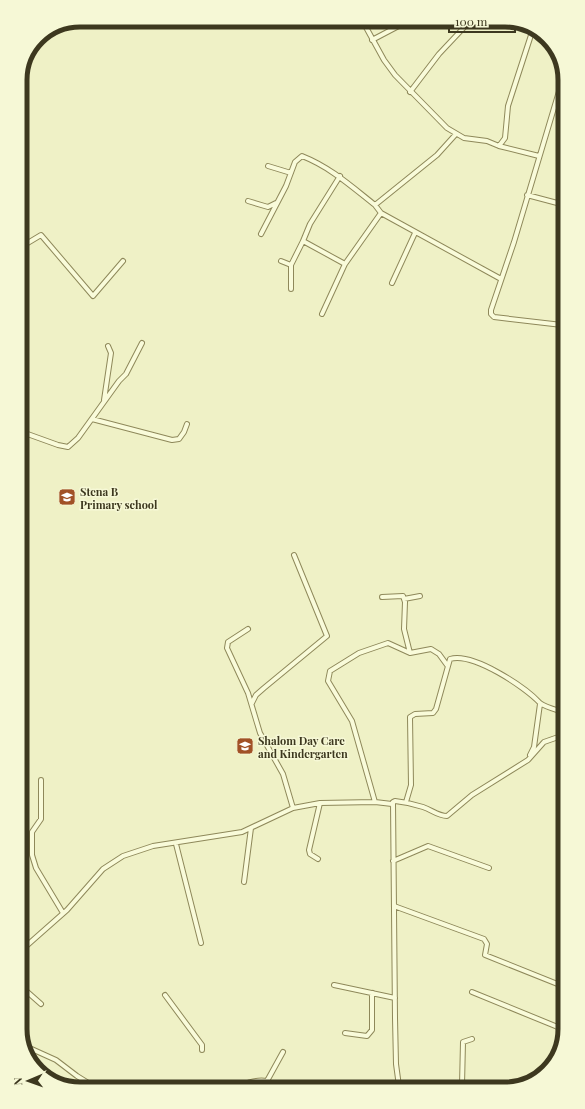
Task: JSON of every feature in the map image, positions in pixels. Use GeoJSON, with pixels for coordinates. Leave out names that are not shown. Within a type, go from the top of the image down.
{"type":"FeatureCollection","features":[{"type":"Feature","properties":{"kind":"street"},"geometry":{"type":"LineString","coordinates":[[366,27],[384,60],[410,92],[441,123],[464,138],[488,141],[499,146],[539,156]]}},
{"type":"Feature","properties":{"kind":"street"},"geometry":{"type":"LineString","coordinates":[[372,40],[397,27]]}},
{"type":"Feature","properties":{"kind":"street"},"geometry":{"type":"LineString","coordinates":[[410,92],[439,54],[464,27]]}},
{"type":"Feature","properties":{"kind":"street"},"geometry":{"type":"LineString","coordinates":[[499,146],[505,138],[508,106],[531,34]]}},
{"type":"Feature","properties":{"kind":"street"},"geometry":{"type":"LineString","coordinates":[[558,94],[491,310],[491,314],[494,317],[558,325]]}},
{"type":"Feature","properties":{"kind":"street"},"geometry":{"type":"LineString","coordinates":[[374,205],[437,155],[456,134]]}},
{"type":"Feature","properties":{"kind":"street"},"geometry":{"type":"LineString","coordinates":[[261,234],[295,162],[302,156],[320,163],[340,176],[374,205],[381,213],[501,279]]}},
{"type":"Feature","properties":{"kind":"street"},"geometry":{"type":"LineString","coordinates":[[268,166],[291,173]]}},
{"type":"Feature","properties":{"kind":"street"},"geometry":{"type":"LineString","coordinates":[[291,289],[291,265],[310,224],[340,176]]}},
{"type":"Feature","properties":{"kind":"street"},"geometry":{"type":"LineString","coordinates":[[527,195],[558,203]]}},
{"type":"Feature","properties":{"kind":"street"},"geometry":{"type":"LineString","coordinates":[[248,201],[268,207],[276,203]]}},
{"type":"Feature","properties":{"kind":"street"},"geometry":{"type":"LineString","coordinates":[[322,314],[345,264],[381,213]]}},
{"type":"Feature","properties":{"kind":"street"},"geometry":{"type":"LineString","coordinates":[[392,283],[415,233]]}},
{"type":"Feature","properties":{"kind":"street"},"geometry":{"type":"LineString","coordinates":[[27,243],[41,235],[93,296],[123,261]]}},
{"type":"Feature","properties":{"kind":"street"},"geometry":{"type":"LineString","coordinates":[[303,241],[345,264]]}},
{"type":"Feature","properties":{"kind":"street"},"geometry":{"type":"LineString","coordinates":[[281,261],[291,265]]}},
{"type":"Feature","properties":{"kind":"street"},"geometry":{"type":"LineString","coordinates":[[27,434],[58,445],[68,446],[78,438],[119,381],[126,374],[142,343]]}},
{"type":"Feature","properties":{"kind":"street"},"geometry":{"type":"LineString","coordinates":[[104,402],[111,353],[108,346]]}},
{"type":"Feature","properties":{"kind":"street"},"geometry":{"type":"LineString","coordinates":[[92,419],[172,440],[178,439],[184,432],[187,424]]}},
{"type":"Feature","properties":{"kind":"street"},"geometry":{"type":"LineString","coordinates":[[252,704],[256,695],[327,636],[294,555]]}},
{"type":"Feature","properties":{"kind":"street"},"geometry":{"type":"LineString","coordinates":[[382,597],[398,595],[403,596],[404,629],[410,653]]}},
{"type":"Feature","properties":{"kind":"street"},"geometry":{"type":"LineString","coordinates":[[404,599],[420,596]]}},
{"type":"Feature","properties":{"kind":"street"},"geometry":{"type":"LineString","coordinates":[[248,629],[228,642],[227,648],[252,704],[260,733],[283,774],[293,808]]}},
{"type":"Feature","properties":{"kind":"street"},"geometry":{"type":"LineString","coordinates":[[375,802],[352,721],[328,681],[330,671],[359,653],[383,644],[394,644],[410,653],[432,649],[439,654],[447,665]]}},
{"type":"Feature","properties":{"kind":"street"},"geometry":{"type":"LineString","coordinates":[[406,802],[411,785],[412,757],[410,717],[416,714],[433,713],[436,710],[447,665],[450,659],[453,658],[479,662],[527,691],[540,704],[558,710]]}},
{"type":"Feature","properties":{"kind":"street"},"geometry":{"type":"LineString","coordinates":[[528,760],[534,747],[540,704]]}},
{"type":"Feature","properties":{"kind":"street"},"geometry":{"type":"LineString","coordinates":[[27,945],[63,913],[96,876],[112,862],[123,856],[147,848],[234,834],[251,828],[293,808],[320,803],[375,802],[392,804],[395,801],[406,802],[447,816],[472,795],[528,760],[544,742],[558,736]]}},
{"type":"Feature","properties":{"kind":"street"},"geometry":{"type":"LineString","coordinates":[[41,780],[41,819],[32,832],[32,855],[36,868],[63,913]]}},
{"type":"Feature","properties":{"kind":"street"},"geometry":{"type":"LineString","coordinates":[[318,859],[310,854],[309,850],[320,803]]}},
{"type":"Feature","properties":{"kind":"street"},"geometry":{"type":"LineString","coordinates":[[392,804],[396,1064],[398,1082]]}},
{"type":"Feature","properties":{"kind":"street"},"geometry":{"type":"LineString","coordinates":[[244,882],[251,828]]}},
{"type":"Feature","properties":{"kind":"street"},"geometry":{"type":"LineString","coordinates":[[176,844],[201,943]]}},
{"type":"Feature","properties":{"kind":"street"},"geometry":{"type":"LineString","coordinates":[[393,861],[424,847],[430,846],[489,868]]}},
{"type":"Feature","properties":{"kind":"street"},"geometry":{"type":"LineString","coordinates":[[394,906],[477,935],[487,941],[485,955],[558,984]]}},
{"type":"Feature","properties":{"kind":"street"},"geometry":{"type":"LineString","coordinates":[[334,985],[373,992],[395,998]]}},
{"type":"Feature","properties":{"kind":"street"},"geometry":{"type":"LineString","coordinates":[[27,992],[41,1004]]}},
{"type":"Feature","properties":{"kind":"street"},"geometry":{"type":"LineString","coordinates":[[345,1033],[368,1036],[370,1034],[372,1030],[373,992]]}},
{"type":"Feature","properties":{"kind":"street"},"geometry":{"type":"LineString","coordinates":[[472,992],[558,1027]]}},
{"type":"Feature","properties":{"kind":"street"},"geometry":{"type":"LineString","coordinates":[[165,995],[202,1045],[202,1050]]}},
{"type":"Feature","properties":{"kind":"street"},"geometry":{"type":"LineString","coordinates":[[462,1082],[463,1042],[472,1039]]}},
{"type":"Feature","properties":{"kind":"street"},"geometry":{"type":"LineString","coordinates":[[31,1049],[56,1060],[87,1082]]}},
{"type":"Feature","properties":{"kind":"street"},"geometry":{"type":"LineString","coordinates":[[252,1082],[262,1080],[267,1081],[283,1052]]}},
{"type":"Feature","properties":{"kind":"place","name":"Stena B Primary school"},"geometry":{"type":"Point","coordinates":[67,497]}},
{"type":"Feature","properties":{"kind":"place","name":"Shalom Day Care and Kindergarten"},"geometry":{"type":"Point","coordinates":[245,746]}}]}
